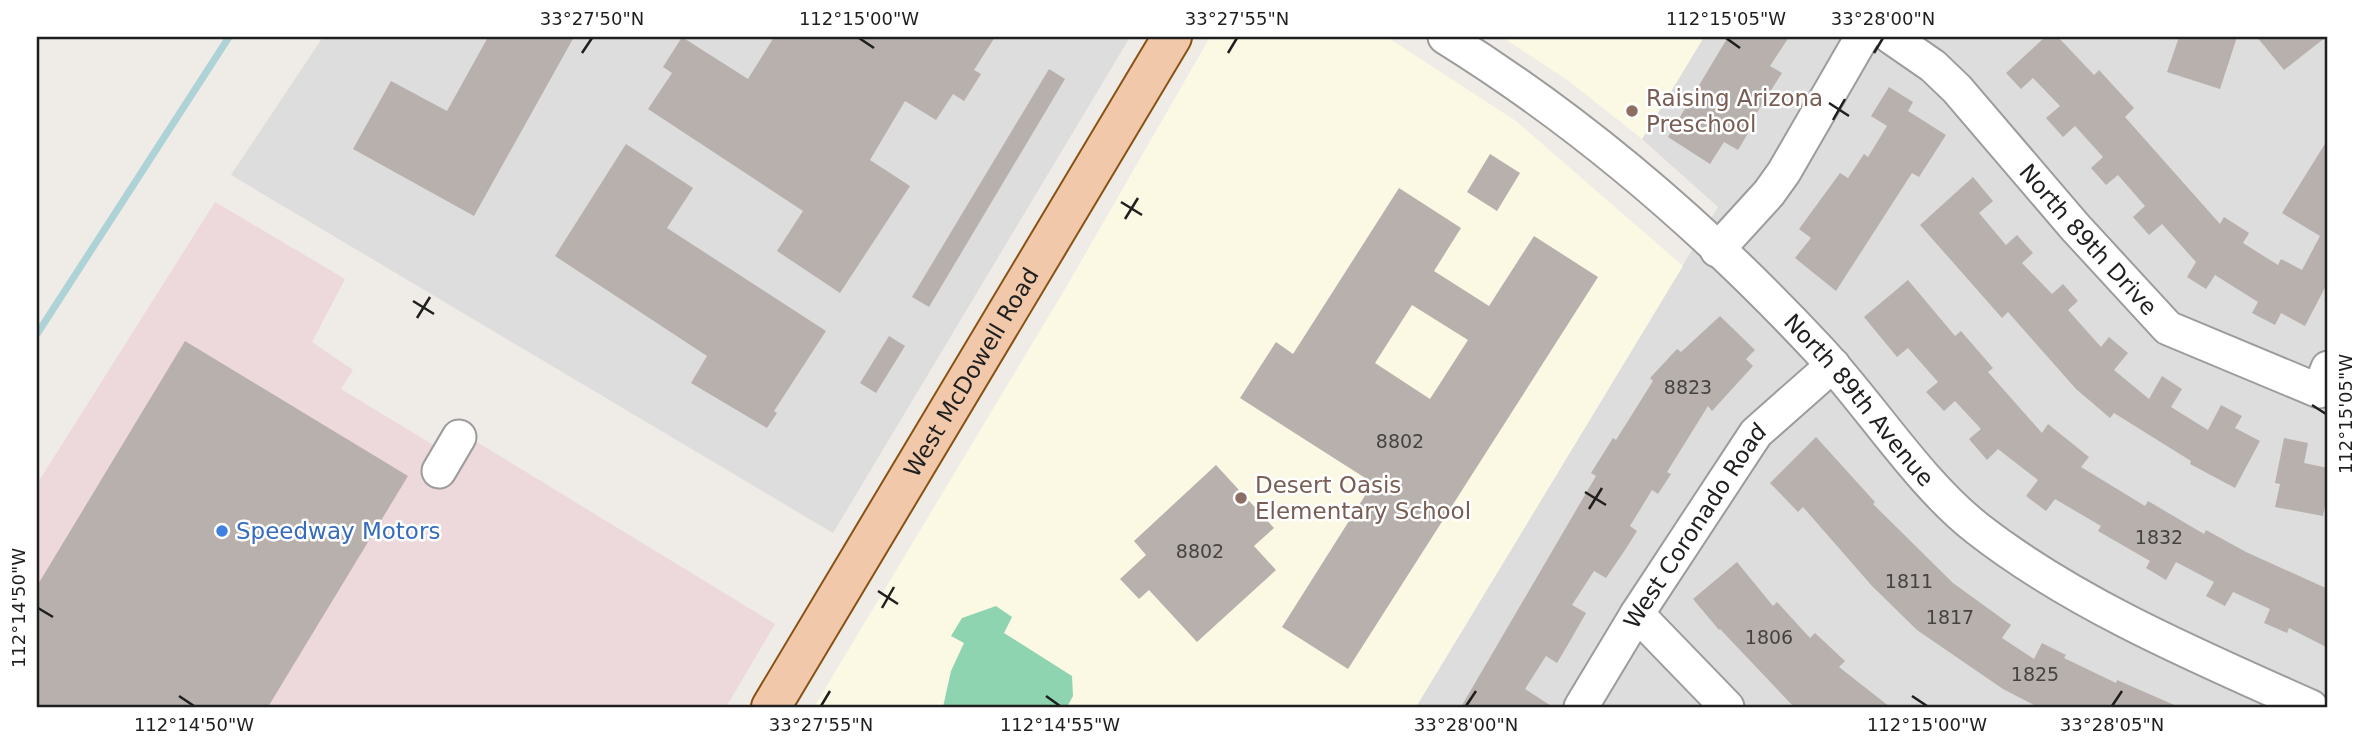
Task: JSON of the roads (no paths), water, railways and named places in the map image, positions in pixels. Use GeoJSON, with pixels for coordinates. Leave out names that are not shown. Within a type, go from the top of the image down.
{"type":"FeatureCollection","features":[{"type":"Feature","properties":{"kind":"main road","name":"West McDowell Road"},"geometry":{"type":"LineString","coordinates":[[771,707],[1172,37]]}},
{"type":"Feature","properties":{"kind":"street","name":"North 89th Avenue"},"geometry":{"type":"LineString","coordinates":[[1445,37],[1508,76],[1613,156],[1760,287],[1833,365],[1929,480],[1978,529],[2050,579],[2170,643],[2311,707]]}},
{"type":"Feature","properties":{"kind":"street"},"geometry":{"type":"LineString","coordinates":[[1717,250],[1784,172],[1862,37]]}},
{"type":"Feature","properties":{"kind":"street","name":"North 89th Drive"},"geometry":{"type":"LineString","coordinates":[[1891,37],[1933,66],[1957,89],[2075,227],[2168,328],[2324,380]]}},
{"type":"Feature","properties":{"kind":"street","name":"West Coronado Road"},"geometry":{"type":"LineString","coordinates":[[1581,707],[1637,614],[1756,433],[1833,365]]}},
{"type":"Feature","properties":{"kind":"street"},"geometry":{"type":"LineString","coordinates":[[439,471],[459,437]]}},
{"type":"Feature","properties":{"kind":"street"},"geometry":{"type":"LineString","coordinates":[[1637,614],[1727,707]]}},
{"type":"Feature","properties":{"kind":"waterway"},"geometry":{"type":"LineString","coordinates":[[37,334],[229,37]]}},
{"type":"Feature","properties":{"kind":"place","name":"Raising Arizona Preschool"},"geometry":{"type":"Point","coordinates":[1632,111]}},
{"type":"Feature","properties":{"kind":"place","name":"Desert Oasis Elementary School"},"geometry":{"type":"Point","coordinates":[1241,498]}},
{"type":"Feature","properties":{"kind":"place","name":"Speedway Motors"},"geometry":{"type":"Point","coordinates":[222,531]}}]}
